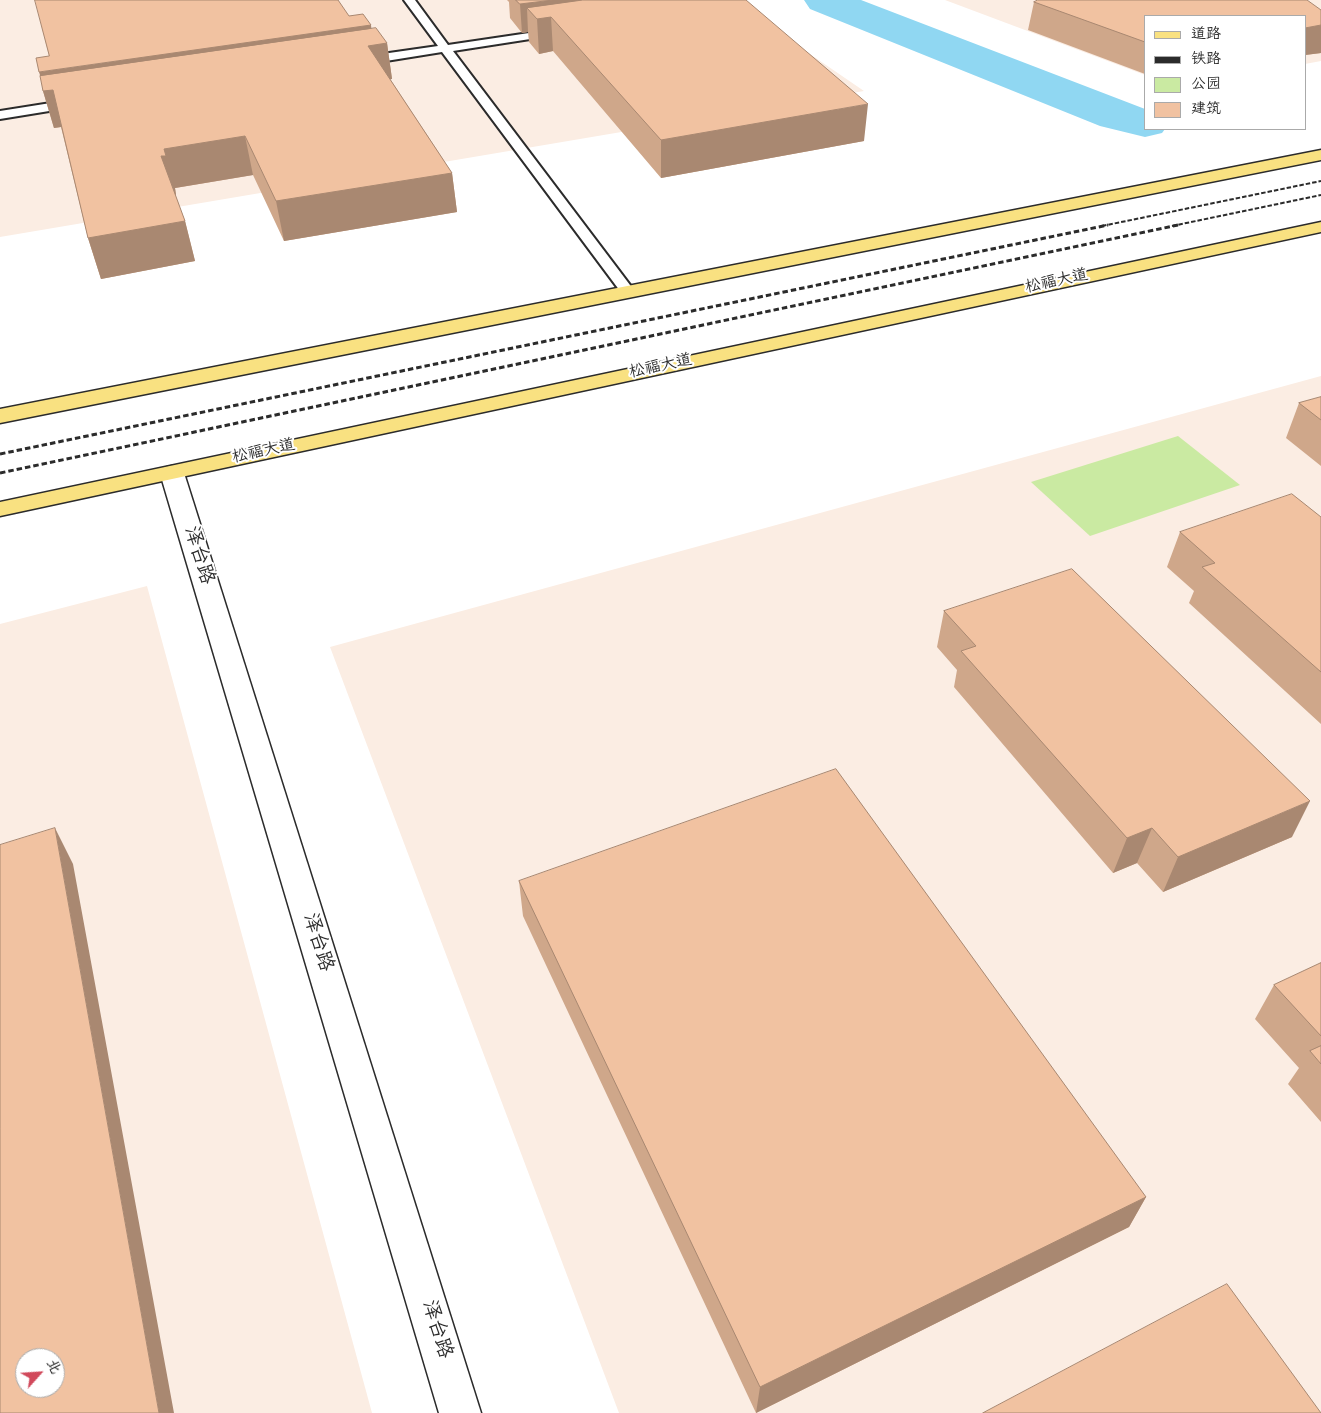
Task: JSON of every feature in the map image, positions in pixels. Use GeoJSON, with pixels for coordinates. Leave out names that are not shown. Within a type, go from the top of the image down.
{"type":"FeatureCollection","features":[{"type":"Feature","properties":{"kind":"main road"},"geometry":{"type":"LineString","coordinates":[[0,416],[1321,155]]}},
{"type":"Feature","properties":{"kind":"main road","name":"松福大道"},"geometry":{"type":"LineString","coordinates":[[0,509],[1321,227]]}},
{"type":"Feature","properties":{"kind":"street","name":"泽台路"},"geometry":{"type":"LineString","coordinates":[[172,473],[460,1413]]}},
{"type":"Feature","properties":{"kind":"lane"},"geometry":{"type":"LineString","coordinates":[[409,0],[628,292]]}},
{"type":"Feature","properties":{"kind":"lane"},"geometry":{"type":"LineString","coordinates":[[349,63],[571,30]]}},
{"type":"Feature","properties":{"kind":"lane"},"geometry":{"type":"LineString","coordinates":[[0,114],[87,102]]}},
{"type":"Feature","properties":{"kind":"shaded area"},"geometry":{"type":"Polygon","coordinates":[[[0,0],[731,0],[864,91],[0,237],[0,0]]]}},
{"type":"Feature","properties":{"kind":"shaded area"},"geometry":{"type":"Polygon","coordinates":[[[945,0],[1321,0],[1321,61],[1306,64],[1306,15],[1144,15],[1144,75],[945,0]]]}},
{"type":"Feature","properties":{"kind":"shaded area"},"geometry":{"type":"Polygon","coordinates":[[[1321,376],[1321,1413],[619,1413],[330,647],[1321,376]]]}},
{"type":"Feature","properties":{"kind":"shaded area"},"geometry":{"type":"Polygon","coordinates":[[[147,586],[372,1413],[0,1413],[0,624],[147,586]]]}},
{"type":"Feature","properties":{"kind":"green space"},"geometry":{"type":"Polygon","coordinates":[[[1178,436],[1240,485],[1090,536],[1031,482],[1178,436]]]}},
{"type":"Feature","properties":{"kind":"building"},"geometry":{"type":"Polygon","coordinates":[[[35,0],[338,0],[349,16],[363,14],[371,25],[39,72],[36,58],[49,56],[35,0]]]}},
{"type":"Feature","properties":{"kind":"building"},"geometry":{"type":"Polygon","coordinates":[[[516,0],[553,0],[520,4],[516,0]]]}},
{"type":"Feature","properties":{"kind":"building"},"geometry":{"type":"Polygon","coordinates":[[[583,0],[746,0],[868,104],[661,140],[551,17],[537,19],[527,8],[583,0]]]}},
{"type":"Feature","properties":{"kind":"building"},"geometry":{"type":"Polygon","coordinates":[[[1038,0],[1307,0],[1321,10],[1321,25],[1306,28],[1306,15],[1144,15],[1144,42],[1034,2],[1038,0]]]}},
{"type":"Feature","properties":{"kind":"building"},"geometry":{"type":"Polygon","coordinates":[[[376,28],[387,43],[368,46],[452,173],[276,201],[245,136],[164,149],[166,156],[161,156],[185,221],[88,238],[53,90],[43,91],[40,76],[376,28]]]}},
{"type":"Feature","properties":{"kind":"building"},"geometry":{"type":"Polygon","coordinates":[[[1321,397],[1321,420],[1299,403],[1321,397]]]}},
{"type":"Feature","properties":{"kind":"building"},"geometry":{"type":"Polygon","coordinates":[[[1292,494],[1321,517],[1321,672],[1202,567],[1215,563],[1180,532],[1292,494]]]}},
{"type":"Feature","properties":{"kind":"building"},"geometry":{"type":"Polygon","coordinates":[[[1072,569],[1310,801],[1178,857],[1152,828],[1127,838],[961,651],[976,646],[944,611],[1072,569]]]}},
{"type":"Feature","properties":{"kind":"building"},"geometry":{"type":"Polygon","coordinates":[[[836,769],[1146,1197],[760,1387],[519,881],[836,769]]]}},
{"type":"Feature","properties":{"kind":"building"},"geometry":{"type":"Polygon","coordinates":[[[55,828],[159,1413],[0,1413],[0,845],[55,828]]]}},
{"type":"Feature","properties":{"kind":"building"},"geometry":{"type":"Polygon","coordinates":[[[1321,963],[1321,1036],[1274,985],[1321,963]]]}},
{"type":"Feature","properties":{"kind":"building"},"geometry":{"type":"Polygon","coordinates":[[[1321,1046],[1321,1064],[1310,1051],[1321,1046]]]}},
{"type":"Feature","properties":{"kind":"building"},"geometry":{"type":"Polygon","coordinates":[[[1227,1284],[1321,1413],[983,1413],[1227,1284]]]}},
{"type":"Feature","properties":{"kind":"waterway"},"geometry":{"type":"LineString","coordinates":[[824,0],[1117,116],[1144,123]]}},
{"type":"Feature","properties":{"kind":"railway"},"geometry":{"type":"LineString","coordinates":[[1102,226],[1321,181]]}},
{"type":"Feature","properties":{"kind":"railway"},"geometry":{"type":"LineString","coordinates":[[1172,226],[1321,195]]}},
{"type":"Feature","properties":{"kind":"railway"},"geometry":{"type":"LineString","coordinates":[[0,454],[1108,225]]}},
{"type":"Feature","properties":{"kind":"railway"},"geometry":{"type":"LineString","coordinates":[[0,473],[1178,225]]}}]}
